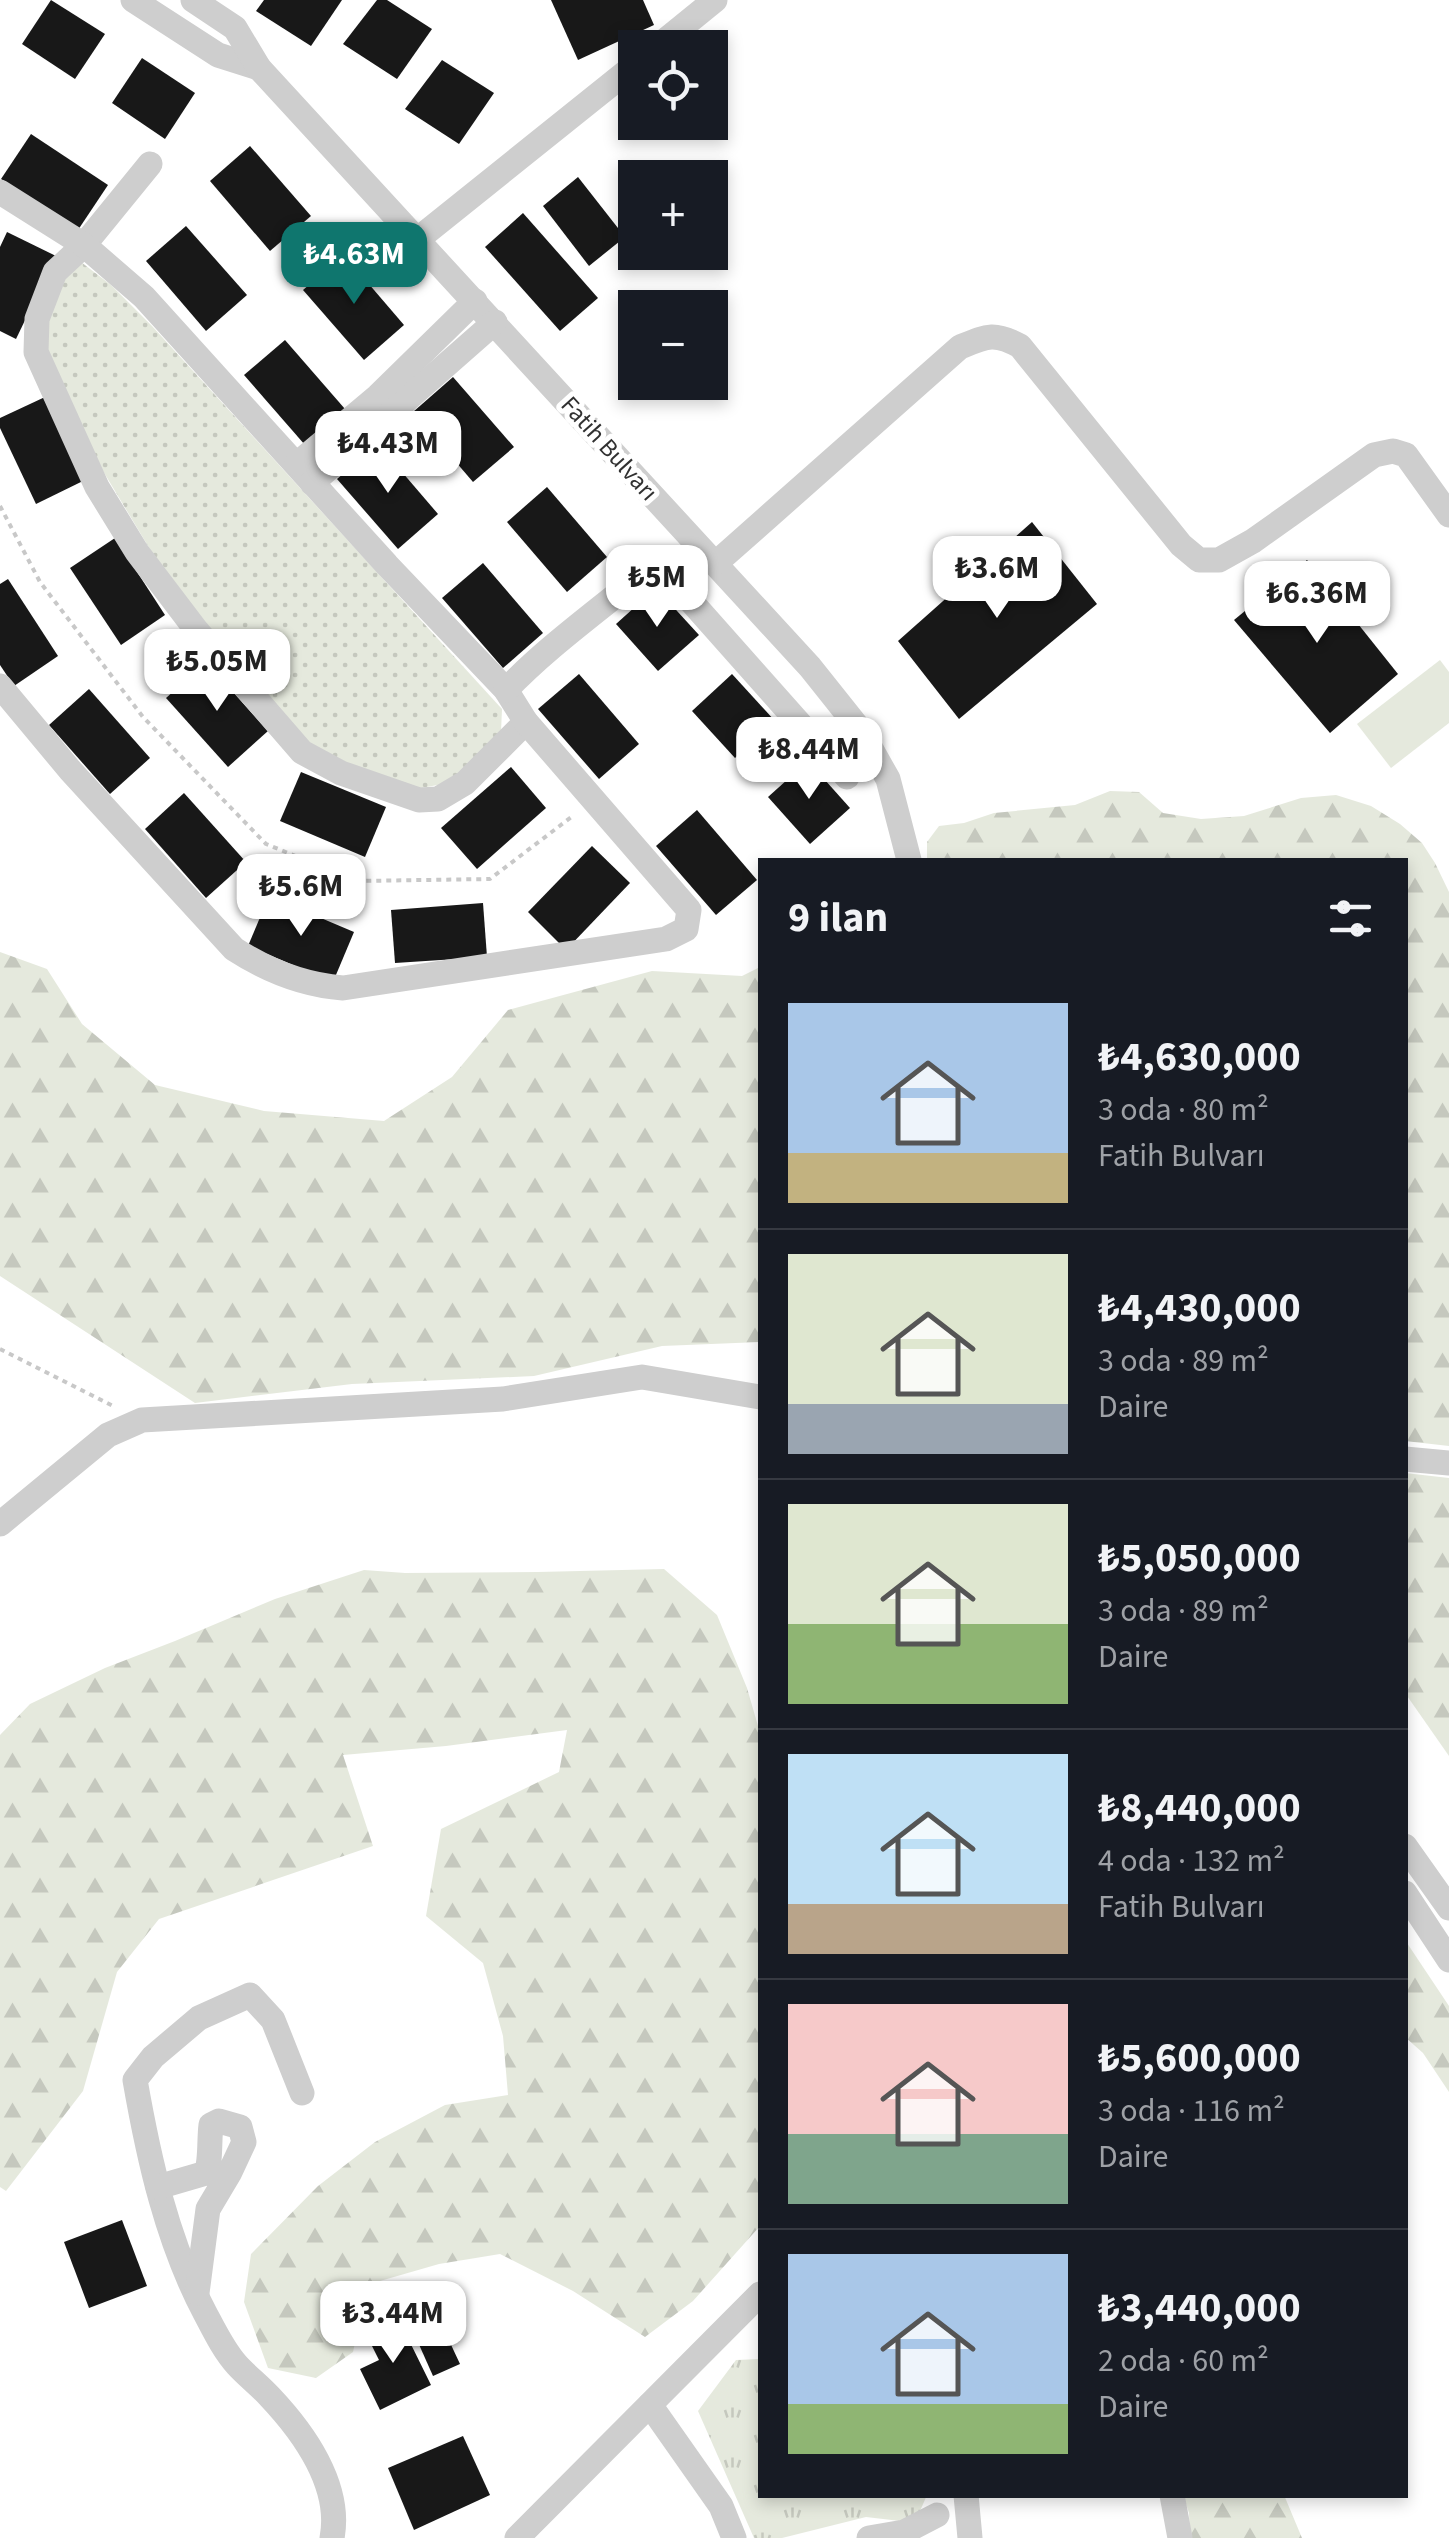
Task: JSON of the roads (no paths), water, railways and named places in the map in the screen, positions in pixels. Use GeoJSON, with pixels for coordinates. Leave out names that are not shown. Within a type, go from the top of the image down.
{"type":"FeatureCollection","features":[{"type":"Feature","properties":{"kind":"street"},"geometry":{"type":"LineString","coordinates":[[133,0],[218,55],[260,68]]}},
{"type":"Feature","properties":{"kind":"street","name":"Fatih Bulvarı"},"geometry":{"type":"LineString","coordinates":[[193,0],[235,28],[260,68],[810,667],[861,731],[888,779],[909,858]]}},
{"type":"Feature","properties":{"kind":"street"},"geometry":{"type":"LineString","coordinates":[[678,30],[715,0]]}},
{"type":"Feature","properties":{"kind":"street"},"geometry":{"type":"LineString","coordinates":[[418,239],[618,78]]}},
{"type":"Feature","properties":{"kind":"street"},"geometry":{"type":"LineString","coordinates":[[150,164],[84,246],[55,272],[37,320],[36,352],[97,487],[137,552],[197,631],[302,752],[341,773],[418,800],[438,799],[465,783],[526,722]]}},
{"type":"Feature","properties":{"kind":"street"},"geometry":{"type":"LineString","coordinates":[[0,192],[84,246],[144,297],[506,690],[526,722],[688,910],[686,929],[666,939],[343,988],[320,986],[266,969],[234,950],[70,770],[0,686]]}},
{"type":"Feature","properties":{"kind":"street"},"geometry":{"type":"LineString","coordinates":[[305,474],[475,301]]}},
{"type":"Feature","properties":{"kind":"street"},"geometry":{"type":"LineString","coordinates":[[305,474],[495,322]]}},
{"type":"Feature","properties":{"kind":"street"},"geometry":{"type":"LineString","coordinates":[[716,564],[960,347],[985,337],[1000,336],[1020,346],[1181,545],[1199,560],[1219,560],[1253,542],[1374,454],[1392,451],[1406,456],[1449,515]]}},
{"type":"Feature","properties":{"kind":"street"},"geometry":{"type":"LineString","coordinates":[[506,690],[534,660],[648,569],[656,569],[689,600],[846,777]]}},
{"type":"Feature","properties":{"kind":"street"},"geometry":{"type":"LineString","coordinates":[[0,1524],[108,1435],[142,1420],[502,1400],[642,1376],[758,1396]]}},
{"type":"Feature","properties":{"kind":"street"},"geometry":{"type":"LineString","coordinates":[[1408,1459],[1449,1463]]}},
{"type":"Feature","properties":{"kind":"street"},"geometry":{"type":"LineString","coordinates":[[1408,1850],[1449,1908]]}},
{"type":"Feature","properties":{"kind":"street"},"geometry":{"type":"LineString","coordinates":[[1408,1898],[1449,1960]]}},
{"type":"Feature","properties":{"kind":"street"},"geometry":{"type":"LineString","coordinates":[[302,2093],[273,2020],[250,1994],[199,2018],[153,2057],[135,2080],[166,2221],[204,2310],[234,2363],[272,2398],[310,2446],[334,2502],[332,2538]]}},
{"type":"Feature","properties":{"kind":"street"},"geometry":{"type":"LineString","coordinates":[[158,2187],[206,2173],[210,2165],[211,2125],[219,2120],[240,2127],[244,2142],[208,2209],[197,2293]]}},
{"type":"Feature","properties":{"kind":"street"},"geometry":{"type":"LineString","coordinates":[[518,2538],[758,2296]]}},
{"type":"Feature","properties":{"kind":"street"},"geometry":{"type":"LineString","coordinates":[[650,2405],[721,2506],[734,2538]]}},
{"type":"Feature","properties":{"kind":"street"},"geometry":{"type":"LineString","coordinates":[[966,2498],[970,2538]]}},
{"type":"Feature","properties":{"kind":"street"},"geometry":{"type":"LineString","coordinates":[[1173,2498],[1180,2538]]}},
{"type":"Feature","properties":{"kind":"street"},"geometry":{"type":"LineString","coordinates":[[869,2538],[904,2532],[937,2516]]}}]}
